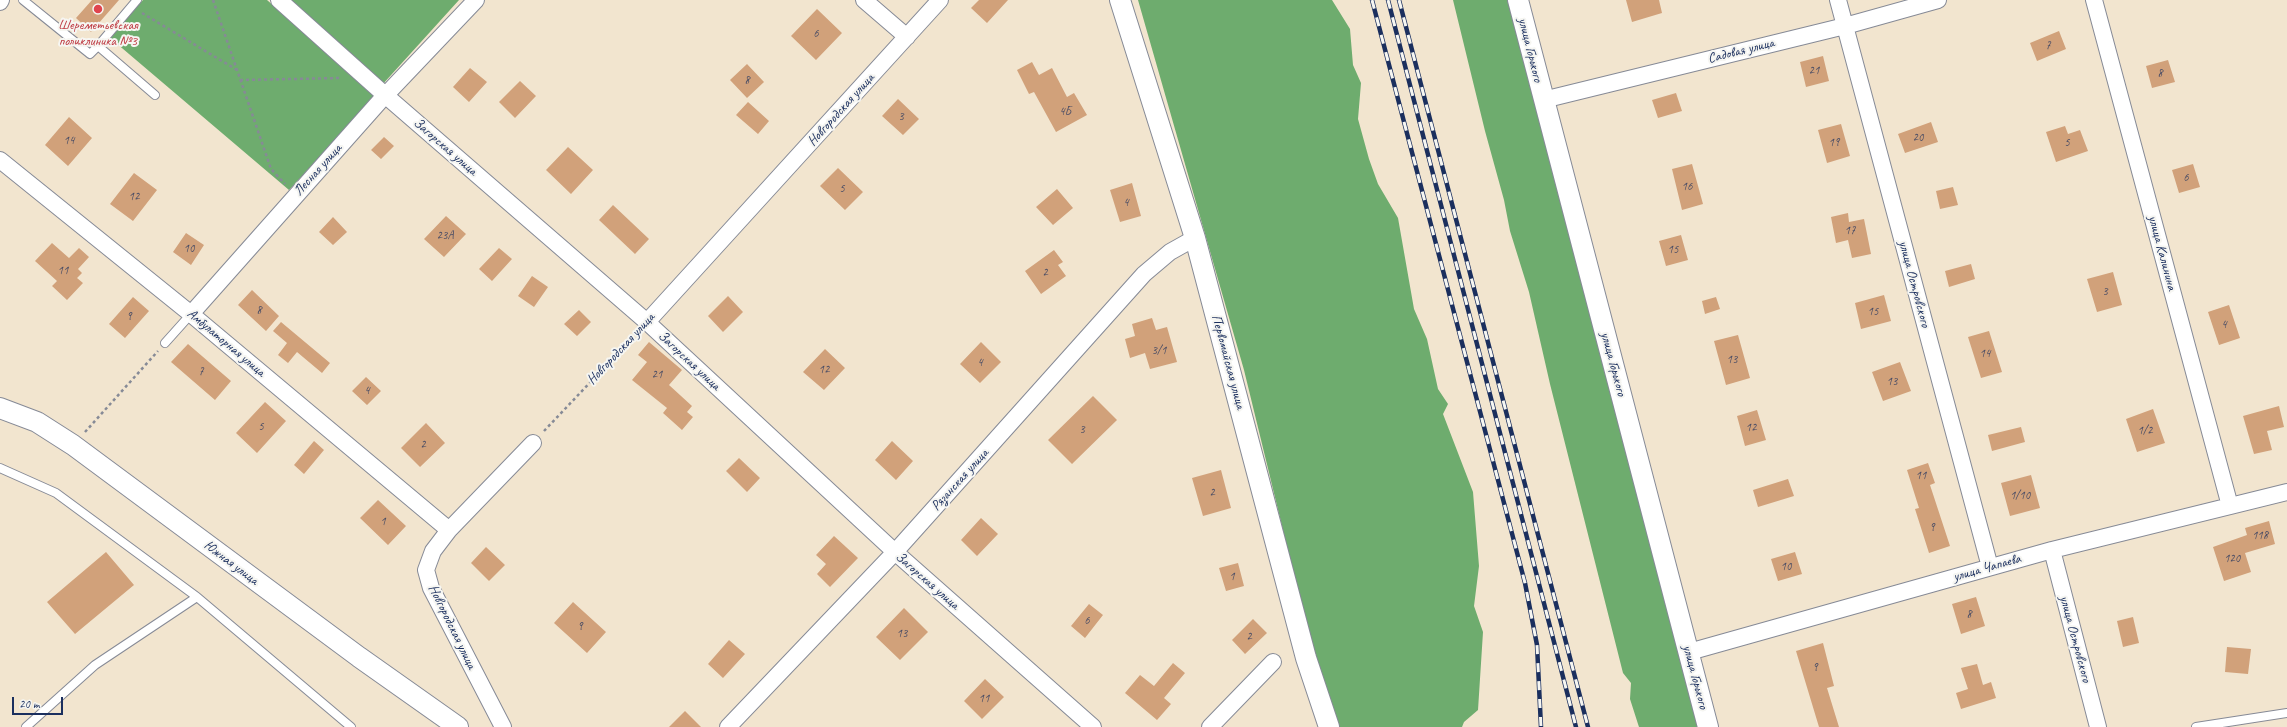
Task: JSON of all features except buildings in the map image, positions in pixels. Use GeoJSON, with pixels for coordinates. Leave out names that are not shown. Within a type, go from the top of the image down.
{"type":"FeatureCollection","features":[{"type":"Feature","properties":{"kind":"street","name":"Загорская улица"},"geometry":{"type":"LineString","coordinates":[[279,0],[385,95],[647,322],[895,552],[1094,727]]}},
{"type":"Feature","properties":{"kind":"street","name":"Лесная улица"},"geometry":{"type":"LineString","coordinates":[[191,314],[385,95],[476,0]]}},
{"type":"Feature","properties":{"kind":"street"},"geometry":{"type":"LineString","coordinates":[[864,0],[907,37]]}},
{"type":"Feature","properties":{"kind":"street","name":"Новгородская улица"},"geometry":{"type":"LineString","coordinates":[[647,322],[940,0]]}},
{"type":"Feature","properties":{"kind":"street","name":"Первомайская улица"},"geometry":{"type":"LineString","coordinates":[[1120,0],[1195,238],[1306,658],[1329,727]]}},
{"type":"Feature","properties":{"kind":"street","name":"улица Горького"},"geometry":{"type":"LineString","coordinates":[[1518,0],[1708,727]]}},
{"type":"Feature","properties":{"kind":"street","name":"улица Островского"},"geometry":{"type":"LineString","coordinates":[[1838,0],[1990,567]]}},
{"type":"Feature","properties":{"kind":"street","name":"Садовая улица"},"geometry":{"type":"LineString","coordinates":[[1543,100],[1845,26],[1938,0]]}},
{"type":"Feature","properties":{"kind":"street","name":"улица Калинина"},"geometry":{"type":"LineString","coordinates":[[2094,0],[2230,506]]}},
{"type":"Feature","properties":{"kind":"street","name":"Амбулаторная улица"},"geometry":{"type":"LineString","coordinates":[[0,160],[191,314],[449,530]]}},
{"type":"Feature","properties":{"kind":"street","name":"Рязанская улица"},"geometry":{"type":"LineString","coordinates":[[728,727],[895,552],[1144,274],[1170,252],[1195,238]]}},
{"type":"Feature","properties":{"kind":"street","name":"Южная улица"},"geometry":{"type":"LineString","coordinates":[[0,408],[37,422],[73,445],[359,657],[458,727]]}},
{"type":"Feature","properties":{"kind":"street","name":"Новгородская улица"},"geometry":{"type":"LineString","coordinates":[[503,727],[431,588],[426,570],[433,551],[449,530],[532,443]]}},
{"type":"Feature","properties":{"kind":"street","name":"улица Чапаева"},"geometry":{"type":"LineString","coordinates":[[1689,652],[2052,550],[2287,492]]}},
{"type":"Feature","properties":{"kind":"street","name":"улица Островского"},"geometry":{"type":"LineString","coordinates":[[2052,550],[2098,727]]}},
{"type":"Feature","properties":{"kind":"street"},"geometry":{"type":"LineString","coordinates":[[1210,727],[1273,662]]}},
{"type":"Feature","properties":{"kind":"lane"},"geometry":{"type":"LineString","coordinates":[[23,0],[90,54],[137,0]]}},
{"type":"Feature","properties":{"kind":"lane"},"geometry":{"type":"LineString","coordinates":[[98,46],[155,95]]}},
{"type":"Feature","properties":{"kind":"lane","name":"Лесная улица"},"geometry":{"type":"LineString","coordinates":[[165,343],[191,314]]}},
{"type":"Feature","properties":{"kind":"lane"},"geometry":{"type":"LineString","coordinates":[[0,468],[56,493],[197,597],[351,727]]}},
{"type":"Feature","properties":{"kind":"lane"},"geometry":{"type":"LineString","coordinates":[[26,727],[95,665],[197,597]]}},
{"type":"Feature","properties":{"kind":"lane"},"geometry":{"type":"LineString","coordinates":[[2196,727],[2287,713]]}},
{"type":"Feature","properties":{"kind":"path"},"geometry":{"type":"LineString","coordinates":[[213,0],[271,169],[295,195]]}},
{"type":"Feature","properties":{"kind":"path"},"geometry":{"type":"LineString","coordinates":[[131,7],[237,70]]}},
{"type":"Feature","properties":{"kind":"path"},"geometry":{"type":"LineString","coordinates":[[240,80],[366,78]]}},
{"type":"Feature","properties":{"kind":"path","name":"Новгородская улица"},"geometry":{"type":"LineString","coordinates":[[532,443],[647,322]]}},
{"type":"Feature","properties":{"kind":"path"},"geometry":{"type":"LineString","coordinates":[[73,445],[165,343]]}},
{"type":"Feature","properties":{"kind":"green space"},"geometry":{"type":"Polygon","coordinates":[[[143,0],[267,0],[376,96],[289,190],[109,37],[143,0]]]}},
{"type":"Feature","properties":{"kind":"green space"},"geometry":{"type":"Polygon","coordinates":[[[290,0],[459,0],[382,85],[290,0]]]}},
{"type":"Feature","properties":{"kind":"green space"},"geometry":{"type":"Polygon","coordinates":[[[1138,0],[1332,0],[1350,29],[1353,65],[1361,83],[1358,119],[1369,159],[1378,184],[1398,218],[1414,309],[1427,339],[1438,389],[1448,404],[1443,414],[1473,492],[1479,566],[1474,606],[1483,632],[1478,710],[1464,722],[1462,727],[1339,727],[1310,641],[1244,370],[1138,0]]]}},
{"type":"Feature","properties":{"kind":"green space"},"geometry":{"type":"Polygon","coordinates":[[[1453,0],[1511,0],[1700,727],[1639,727],[1630,699],[1631,683],[1623,673],[1550,384],[1529,292],[1510,231],[1504,200],[1485,131],[1453,0]]]}},
{"type":"Feature","properties":{"kind":"railway"},"geometry":{"type":"LineString","coordinates":[[1372,0],[1525,583],[1537,645],[1541,727]]}},
{"type":"Feature","properties":{"kind":"railway"},"geometry":{"type":"LineString","coordinates":[[1388,0],[1576,727]]}},
{"type":"Feature","properties":{"kind":"railway"},"geometry":{"type":"LineString","coordinates":[[1399,0],[1588,727]]}},
{"type":"Feature","properties":{"kind":"place","name":"Шереметьевская поликлиника №3"},"geometry":{"type":"Point","coordinates":[98,9]}}]}
